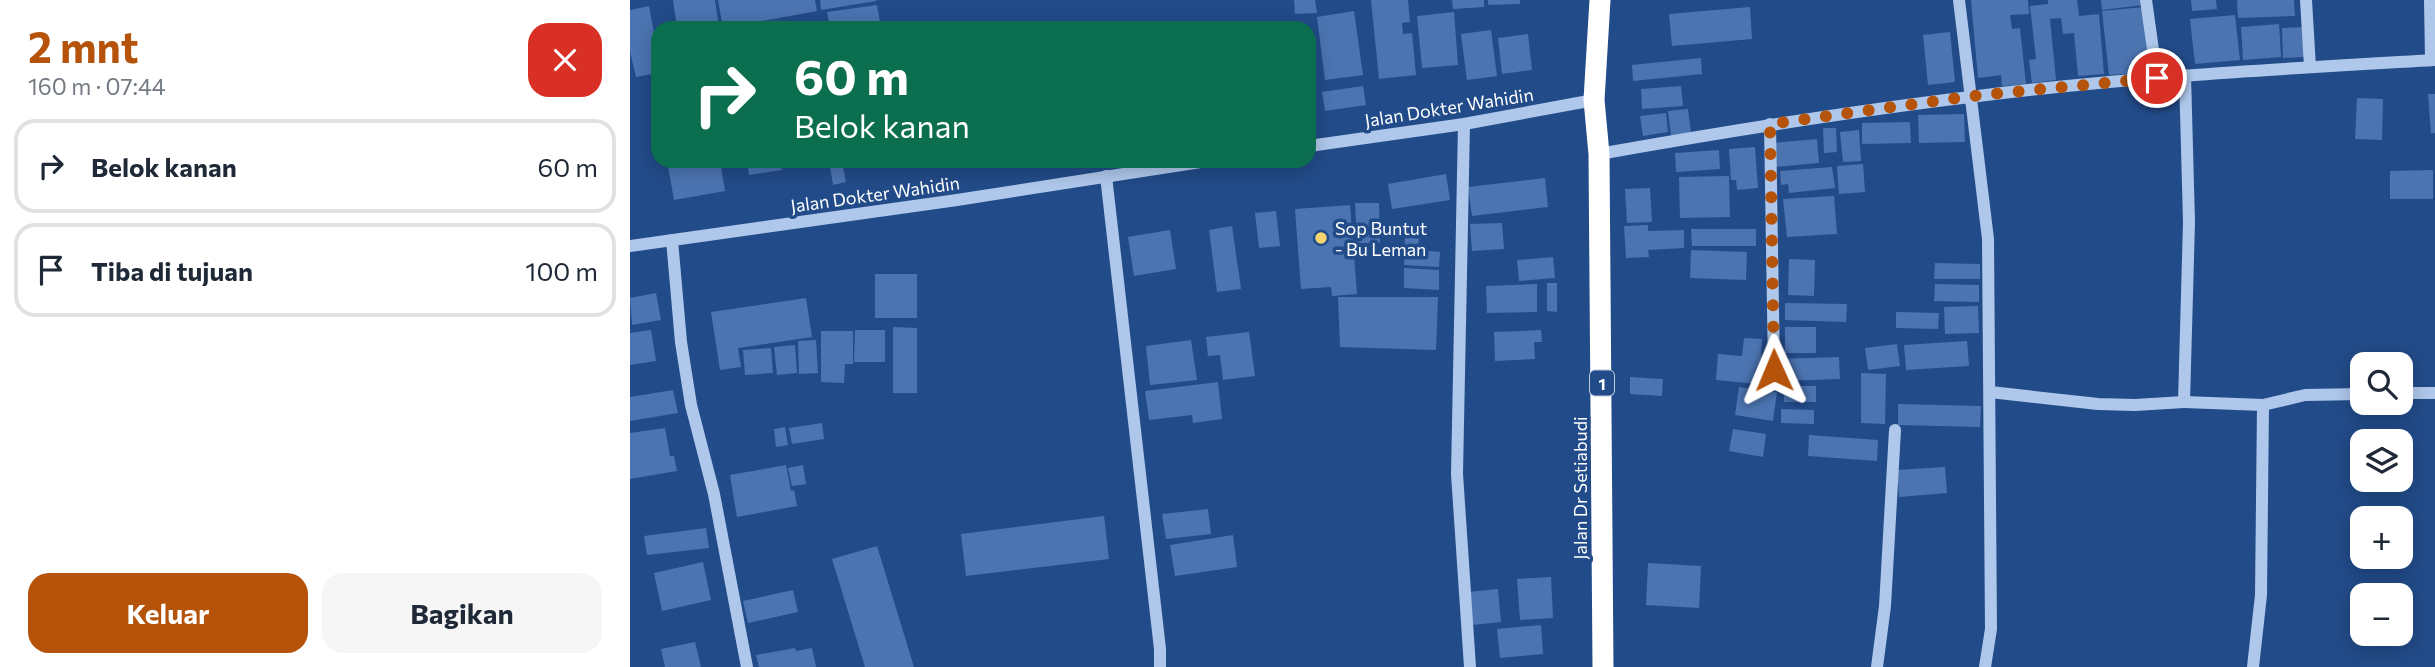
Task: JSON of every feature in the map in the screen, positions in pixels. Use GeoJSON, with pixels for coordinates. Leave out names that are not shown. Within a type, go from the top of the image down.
{"type":"FeatureCollection","features":[{"type":"Feature","properties":{"kind":"highway","name":"1"},"geometry":{"type":"LineString","coordinates":[[1594,100],[1600,0]]}},
{"type":"Feature","properties":{"kind":"highway","name":"Jalan Dr Setiabudi"},"geometry":{"type":"LineString","coordinates":[[1594,100],[1599,154],[1603,667]]}},
{"type":"Feature","properties":{"kind":"street"},"geometry":{"type":"LineString","coordinates":[[1959,0],[1989,239],[1990,629],[1985,667]]}},
{"type":"Feature","properties":{"kind":"street"},"geometry":{"type":"LineString","coordinates":[[2146,0],[2157,78]]}},
{"type":"Feature","properties":{"kind":"street"},"geometry":{"type":"LineString","coordinates":[[2306,0],[2310,67]]}},
{"type":"Feature","properties":{"kind":"street"},"geometry":{"type":"LineString","coordinates":[[1599,154],[1770,124],[1972,96],[2185,75],[2433,60],[2431,0]]}},
{"type":"Feature","properties":{"kind":"street"},"geometry":{"type":"LineString","coordinates":[[2184,402],[2189,222],[2185,75]]}},
{"type":"Feature","properties":{"kind":"street","name":"Jalan Dokter Wahidin"},"geometry":{"type":"LineString","coordinates":[[1316,145],[1464,124],[1594,100]]}},
{"type":"Feature","properties":{"kind":"street"},"geometry":{"type":"LineString","coordinates":[[1464,124],[1457,474],[1470,667]]}},
{"type":"Feature","properties":{"kind":"street"},"geometry":{"type":"LineString","coordinates":[[1770,124],[1774,370]]}},
{"type":"Feature","properties":{"kind":"street","name":"Jalan Dokter Wahidin"},"geometry":{"type":"LineString","coordinates":[[630,246],[957,200],[1160,168]]}},
{"type":"Feature","properties":{"kind":"street"},"geometry":{"type":"LineString","coordinates":[[1106,176],[1160,667]]}},
{"type":"Feature","properties":{"kind":"street"},"geometry":{"type":"LineString","coordinates":[[672,240],[681,342],[691,405],[714,494],[747,667]]}},
{"type":"Feature","properties":{"kind":"street"},"geometry":{"type":"LineString","coordinates":[[1990,392],[2098,404],[2135,405],[2184,402],[2263,405],[2305,395],[2350,394]]}},
{"type":"Feature","properties":{"kind":"street"},"geometry":{"type":"LineString","coordinates":[[2413,393],[2435,393]]}},
{"type":"Feature","properties":{"kind":"street"},"geometry":{"type":"LineString","coordinates":[[2253,667],[2260,595],[2263,405]]}},
{"type":"Feature","properties":{"kind":"street"},"geometry":{"type":"LineString","coordinates":[[1877,667],[1885,606],[1895,430]]}},
{"type":"Feature","properties":{"kind":"building"},"geometry":{"type":"Polygon","coordinates":[[[673,0],[715,0],[718,21],[676,21],[673,0]]]}},
{"type":"Feature","properties":{"kind":"building"},"geometry":{"type":"Polygon","coordinates":[[[718,0],[815,0],[817,11],[762,21],[722,21],[718,0]]]}},
{"type":"Feature","properties":{"kind":"building"},"geometry":{"type":"Polygon","coordinates":[[[820,0],[876,0],[876,1],[821,10],[820,0]]]}},
{"type":"Feature","properties":{"kind":"building"},"geometry":{"type":"Polygon","coordinates":[[[1294,0],[1315,0],[1317,13],[1295,14],[1294,0]]]}},
{"type":"Feature","properties":{"kind":"building"},"geometry":{"type":"Polygon","coordinates":[[[1371,0],[1408,0],[1410,22],[1402,23],[1403,34],[1412,33],[1416,75],[1379,79],[1371,0]]]}},
{"type":"Feature","properties":{"kind":"building"},"geometry":{"type":"Polygon","coordinates":[[[1452,0],[1484,0],[1484,7],[1453,9],[1452,0]]]}},
{"type":"Feature","properties":{"kind":"building"},"geometry":{"type":"Polygon","coordinates":[[[1488,0],[1520,0],[1520,4],[1488,5],[1488,0]]]}},
{"type":"Feature","properties":{"kind":"building"},"geometry":{"type":"Polygon","coordinates":[[[1971,0],[2028,0],[2029,14],[2010,15],[2012,29],[2020,28],[2026,84],[2002,86],[2001,75],[1978,78],[1971,0]]]}},
{"type":"Feature","properties":{"kind":"building"},"geometry":{"type":"Polygon","coordinates":[[[2048,0],[2077,0],[2079,16],[2099,14],[2104,74],[2078,76],[2074,33],[2063,34],[2061,18],[2050,19],[2056,80],[2032,83],[2029,60],[2036,59],[2030,6],[2048,4],[2048,0]]]}},
{"type":"Feature","properties":{"kind":"building"},"geometry":{"type":"Polygon","coordinates":[[[2101,0],[2142,0],[2143,5],[2102,10],[2101,0]]]}},
{"type":"Feature","properties":{"kind":"building"},"geometry":{"type":"Polygon","coordinates":[[[2191,0],[2216,0],[2217,9],[2192,11],[2191,0]]]}},
{"type":"Feature","properties":{"kind":"building"},"geometry":{"type":"Polygon","coordinates":[[[2237,0],[2294,0],[2295,16],[2238,18],[2237,0]]]}},
{"type":"Feature","properties":{"kind":"building"},"geometry":{"type":"Polygon","coordinates":[[[877,5],[880,21],[829,21],[827,12],[877,5]]]}},
{"type":"Feature","properties":{"kind":"building"},"geometry":{"type":"Polygon","coordinates":[[[649,6],[652,21],[651,74],[636,77],[630,51],[630,10],[649,6]]]}},
{"type":"Feature","properties":{"kind":"building"},"geometry":{"type":"Polygon","coordinates":[[[1750,7],[1752,39],[1672,46],[1669,14],[1750,7]]]}},
{"type":"Feature","properties":{"kind":"building"},"geometry":{"type":"Polygon","coordinates":[[[2143,7],[2150,72],[2109,75],[2102,11],[2143,7]]]}},
{"type":"Feature","properties":{"kind":"building"},"geometry":{"type":"Polygon","coordinates":[[[1354,11],[1363,75],[1325,80],[1317,17],[1354,11]]]}},
{"type":"Feature","properties":{"kind":"building"},"geometry":{"type":"Polygon","coordinates":[[[1454,12],[1458,65],[1422,68],[1417,16],[1454,12]]]}},
{"type":"Feature","properties":{"kind":"building"},"geometry":{"type":"Polygon","coordinates":[[[2235,15],[2240,60],[2195,64],[2190,19],[2235,15]]]}},
{"type":"Feature","properties":{"kind":"building"},"geometry":{"type":"Polygon","coordinates":[[[2279,24],[2281,57],[2243,60],[2241,27],[2279,24]]]}},
{"type":"Feature","properties":{"kind":"building"},"geometry":{"type":"Polygon","coordinates":[[[2303,27],[2305,57],[2283,58],[2282,28],[2303,27]]]}},
{"type":"Feature","properties":{"kind":"building"},"geometry":{"type":"Polygon","coordinates":[[[1491,30],[1497,76],[1467,80],[1461,34],[1491,30]]]}},
{"type":"Feature","properties":{"kind":"building"},"geometry":{"type":"Polygon","coordinates":[[[1950,32],[1955,82],[1928,85],[1923,35],[1950,32]]]}},
{"type":"Feature","properties":{"kind":"building"},"geometry":{"type":"Polygon","coordinates":[[[1528,34],[1532,70],[1502,74],[1498,38],[1528,34]]]}},
{"type":"Feature","properties":{"kind":"building"},"geometry":{"type":"Polygon","coordinates":[[[1701,58],[1702,74],[1633,81],[1632,65],[1701,58]]]}},
{"type":"Feature","properties":{"kind":"building"},"geometry":{"type":"Polygon","coordinates":[[[1363,86],[1366,105],[1325,111],[1322,92],[1363,86]]]}},
{"type":"Feature","properties":{"kind":"building"},"geometry":{"type":"Polygon","coordinates":[[[1681,86],[1683,106],[1642,109],[1641,89],[1681,86]]]}},
{"type":"Feature","properties":{"kind":"building"},"geometry":{"type":"Polygon","coordinates":[[[2428,94],[2435,94],[2435,133],[2431,134],[2428,94]]]}},
{"type":"Feature","properties":{"kind":"building"},"geometry":{"type":"Polygon","coordinates":[[[2357,98],[2383,99],[2382,140],[2355,139],[2357,98]]]}},
{"type":"Feature","properties":{"kind":"building"},"geometry":{"type":"Polygon","coordinates":[[[1688,109],[1691,133],[1671,136],[1668,111],[1688,109]]]}},
{"type":"Feature","properties":{"kind":"building"},"geometry":{"type":"Polygon","coordinates":[[[1666,113],[1668,132],[1643,136],[1640,116],[1666,113]]]}},
{"type":"Feature","properties":{"kind":"building"},"geometry":{"type":"Polygon","coordinates":[[[1964,114],[1965,142],[1919,143],[1918,115],[1964,114]]]}},
{"type":"Feature","properties":{"kind":"building"},"geometry":{"type":"Polygon","coordinates":[[[1910,122],[1911,143],[1862,144],[1862,123],[1910,122]]]}},
{"type":"Feature","properties":{"kind":"building"},"geometry":{"type":"Polygon","coordinates":[[[1823,128],[1836,128],[1837,152],[1824,153],[1823,128]]]}},
{"type":"Feature","properties":{"kind":"building"},"geometry":{"type":"Polygon","coordinates":[[[1859,130],[1861,161],[1843,162],[1840,132],[1859,130]]]}},
{"type":"Feature","properties":{"kind":"building"},"geometry":{"type":"Polygon","coordinates":[[[1817,139],[1819,163],[1775,167],[1772,143],[1817,139]]]}},
{"type":"Feature","properties":{"kind":"building"},"geometry":{"type":"Polygon","coordinates":[[[1755,147],[1758,188],[1737,190],[1736,180],[1731,180],[1729,149],[1755,147]]]}},
{"type":"Feature","properties":{"kind":"building"},"geometry":{"type":"Polygon","coordinates":[[[1719,150],[1720,169],[1676,172],[1675,153],[1719,150]]]}},
{"type":"Feature","properties":{"kind":"building"},"geometry":{"type":"Polygon","coordinates":[[[1863,164],[1865,192],[1839,194],[1837,166],[1863,164]]]}},
{"type":"Feature","properties":{"kind":"building"},"geometry":{"type":"Polygon","coordinates":[[[1832,167],[1835,188],[1789,193],[1788,184],[1781,185],[1780,171],[1832,167]]]}},
{"type":"Feature","properties":{"kind":"building"},"geometry":{"type":"Polygon","coordinates":[[[668,168],[721,168],[725,191],[674,200],[668,168]]]}},
{"type":"Feature","properties":{"kind":"building"},"geometry":{"type":"Polygon","coordinates":[[[748,168],[782,168],[782,170],[749,175],[748,168]]]}},
{"type":"Feature","properties":{"kind":"building"},"geometry":{"type":"Polygon","coordinates":[[[830,168],[843,168],[846,182],[833,185],[830,168]]]}},
{"type":"Feature","properties":{"kind":"building"},"geometry":{"type":"Polygon","coordinates":[[[2433,170],[2433,199],[2390,199],[2390,171],[2433,170]]]}},
{"type":"Feature","properties":{"kind":"building"},"geometry":{"type":"Polygon","coordinates":[[[1446,174],[1450,200],[1392,209],[1388,184],[1446,174]]]}},
{"type":"Feature","properties":{"kind":"building"},"geometry":{"type":"Polygon","coordinates":[[[1729,176],[1730,217],[1680,218],[1679,177],[1729,176]]]}},
{"type":"Feature","properties":{"kind":"building"},"geometry":{"type":"Polygon","coordinates":[[[1545,178],[1548,207],[1472,216],[1468,187],[1545,178]]]}},
{"type":"Feature","properties":{"kind":"building"},"geometry":{"type":"Polygon","coordinates":[[[1650,188],[1652,222],[1627,223],[1625,189],[1650,188]]]}},
{"type":"Feature","properties":{"kind":"building"},"geometry":{"type":"Polygon","coordinates":[[[1834,196],[1837,234],[1787,237],[1783,199],[1834,196]]]}},
{"type":"Feature","properties":{"kind":"building"},"geometry":{"type":"Polygon","coordinates":[[[1355,203],[1379,203],[1380,243],[1357,243],[1355,203]]]}},
{"type":"Feature","properties":{"kind":"building"},"geometry":{"type":"Polygon","coordinates":[[[1350,205],[1357,294],[1332,296],[1331,287],[1301,289],[1295,209],[1350,205]]]}},
{"type":"Feature","properties":{"kind":"building"},"geometry":{"type":"Polygon","coordinates":[[[1276,211],[1280,246],[1259,248],[1255,213],[1276,211]]]}},
{"type":"Feature","properties":{"kind":"building"},"geometry":{"type":"Polygon","coordinates":[[[1502,223],[1504,249],[1472,251],[1470,224],[1502,223]]]}},
{"type":"Feature","properties":{"kind":"building"},"geometry":{"type":"Polygon","coordinates":[[[1648,225],[1648,231],[1684,230],[1684,248],[1648,250],[1649,257],[1626,258],[1624,226],[1648,225]]]}},
{"type":"Feature","properties":{"kind":"building"},"geometry":{"type":"Polygon","coordinates":[[[1232,226],[1241,289],[1217,292],[1209,230],[1232,226]]]}},
{"type":"Feature","properties":{"kind":"building"},"geometry":{"type":"Polygon","coordinates":[[[1691,229],[1756,229],[1756,246],[1692,246],[1691,229]]]}},
{"type":"Feature","properties":{"kind":"building"},"geometry":{"type":"Polygon","coordinates":[[[1170,230],[1176,269],[1134,276],[1128,237],[1170,230]]]}},
{"type":"Feature","properties":{"kind":"building"},"geometry":{"type":"Polygon","coordinates":[[[1405,237],[1419,238],[1418,250],[1440,252],[1439,267],[1404,265],[1405,237]]]}},
{"type":"Feature","properties":{"kind":"building"},"geometry":{"type":"Polygon","coordinates":[[[1691,250],[1747,252],[1746,280],[1690,278],[1691,250]]]}},
{"type":"Feature","properties":{"kind":"building"},"geometry":{"type":"Polygon","coordinates":[[[1553,257],[1555,278],[1519,281],[1517,260],[1553,257]]]}},
{"type":"Feature","properties":{"kind":"building"},"geometry":{"type":"Polygon","coordinates":[[[1789,259],[1815,260],[1814,296],[1788,295],[1789,259]]]}},
{"type":"Feature","properties":{"kind":"building"},"geometry":{"type":"Polygon","coordinates":[[[1935,263],[1980,264],[1980,279],[1934,279],[1935,263]]]}},
{"type":"Feature","properties":{"kind":"building"},"geometry":{"type":"Polygon","coordinates":[[[1404,268],[1439,270],[1439,290],[1404,288],[1404,268]]]}},
{"type":"Feature","properties":{"kind":"building"},"geometry":{"type":"Polygon","coordinates":[[[875,274],[917,274],[917,318],[875,318],[875,274]]]}},
{"type":"Feature","properties":{"kind":"building"},"geometry":{"type":"Polygon","coordinates":[[[1547,283],[1557,283],[1557,312],[1547,311],[1547,283]]]}},
{"type":"Feature","properties":{"kind":"building"},"geometry":{"type":"Polygon","coordinates":[[[1537,284],[1537,312],[1487,313],[1486,286],[1537,284]]]}},
{"type":"Feature","properties":{"kind":"building"},"geometry":{"type":"Polygon","coordinates":[[[1935,284],[1979,285],[1979,302],[1934,301],[1935,284]]]}},
{"type":"Feature","properties":{"kind":"building"},"geometry":{"type":"Polygon","coordinates":[[[656,293],[661,320],[632,325],[630,298],[656,293]]]}},
{"type":"Feature","properties":{"kind":"building"},"geometry":{"type":"Polygon","coordinates":[[[1338,297],[1438,297],[1436,350],[1340,347],[1338,297]]]}},
{"type":"Feature","properties":{"kind":"building"},"geometry":{"type":"Polygon","coordinates":[[[806,298],[812,337],[738,348],[741,367],[720,370],[711,312],[806,298]]]}},
{"type":"Feature","properties":{"kind":"building"},"geometry":{"type":"Polygon","coordinates":[[[1785,303],[1847,304],[1846,322],[1785,320],[1785,303]]]}},
{"type":"Feature","properties":{"kind":"building"},"geometry":{"type":"Polygon","coordinates":[[[1978,306],[1979,333],[1945,334],[1944,307],[1978,306]]]}},
{"type":"Feature","properties":{"kind":"building"},"geometry":{"type":"Polygon","coordinates":[[[1896,312],[1939,313],[1938,329],[1896,328],[1896,312]]]}},
{"type":"Feature","properties":{"kind":"building"},"geometry":{"type":"Polygon","coordinates":[[[893,327],[917,328],[917,393],[893,393],[893,327]]]}},
{"type":"Feature","properties":{"kind":"building"},"geometry":{"type":"Polygon","coordinates":[[[1785,327],[1816,327],[1816,353],[1785,353],[1785,327]]]}},
{"type":"Feature","properties":{"kind":"building"},"geometry":{"type":"Polygon","coordinates":[[[651,330],[656,361],[630,365],[630,333],[651,330]]]}},
{"type":"Feature","properties":{"kind":"building"},"geometry":{"type":"Polygon","coordinates":[[[855,330],[885,330],[885,362],[854,362],[855,330]]]}},
{"type":"Feature","properties":{"kind":"building"},"geometry":{"type":"Polygon","coordinates":[[[1541,330],[1542,342],[1534,342],[1535,359],[1495,361],[1494,332],[1541,330]]]}},
{"type":"Feature","properties":{"kind":"building"},"geometry":{"type":"Polygon","coordinates":[[[821,331],[853,331],[853,364],[845,364],[844,383],[821,382],[821,331]]]}},
{"type":"Feature","properties":{"kind":"building"},"geometry":{"type":"Polygon","coordinates":[[[1249,332],[1255,376],[1223,380],[1220,355],[1208,356],[1206,337],[1249,332]]]}},
{"type":"Feature","properties":{"kind":"building"},"geometry":{"type":"Polygon","coordinates":[[[1744,338],[1762,339],[1759,384],[1716,380],[1718,354],[1742,356],[1744,338]]]}},
{"type":"Feature","properties":{"kind":"building"},"geometry":{"type":"Polygon","coordinates":[[[816,340],[818,373],[799,374],[798,341],[816,340]]]}},
{"type":"Feature","properties":{"kind":"building"},"geometry":{"type":"Polygon","coordinates":[[[1191,340],[1197,380],[1150,385],[1146,346],[1191,340]]]}},
{"type":"Feature","properties":{"kind":"building"},"geometry":{"type":"Polygon","coordinates":[[[1967,341],[1969,366],[1906,370],[1904,345],[1967,341]]]}},
{"type":"Feature","properties":{"kind":"building"},"geometry":{"type":"Polygon","coordinates":[[[1897,344],[1900,366],[1868,370],[1865,348],[1897,344]]]}},
{"type":"Feature","properties":{"kind":"building"},"geometry":{"type":"Polygon","coordinates":[[[795,345],[797,373],[777,375],[774,347],[795,345]]]}},
{"type":"Feature","properties":{"kind":"building"},"geometry":{"type":"Polygon","coordinates":[[[771,348],[773,373],[745,375],[743,350],[771,348]]]}},
{"type":"Feature","properties":{"kind":"building"},"geometry":{"type":"Polygon","coordinates":[[[1839,357],[1840,379],[1780,381],[1779,359],[1839,357]]]}},
{"type":"Feature","properties":{"kind":"building"},"geometry":{"type":"Polygon","coordinates":[[[1861,373],[1886,374],[1885,424],[1861,423],[1861,373]]]}},
{"type":"Feature","properties":{"kind":"building"},"geometry":{"type":"Polygon","coordinates":[[[1630,377],[1663,379],[1662,396],[1630,394],[1630,377]]]}},
{"type":"Feature","properties":{"kind":"building"},"geometry":{"type":"Polygon","coordinates":[[[1218,382],[1222,419],[1193,423],[1192,415],[1149,420],[1145,391],[1218,382]]]}},
{"type":"Feature","properties":{"kind":"building"},"geometry":{"type":"Polygon","coordinates":[[[1784,386],[1816,386],[1816,402],[1784,402],[1784,386]]]}},
{"type":"Feature","properties":{"kind":"building"},"geometry":{"type":"Polygon","coordinates":[[[1739,387],[1777,392],[1773,421],[1735,415],[1739,387]]]}},
{"type":"Feature","properties":{"kind":"building"},"geometry":{"type":"Polygon","coordinates":[[[673,390],[678,413],[630,421],[630,397],[673,390]]]}},
{"type":"Feature","properties":{"kind":"building"},"geometry":{"type":"Polygon","coordinates":[[[1898,404],[1981,406],[1980,427],[1898,425],[1898,404]]]}},
{"type":"Feature","properties":{"kind":"building"},"geometry":{"type":"Polygon","coordinates":[[[1781,409],[1814,410],[1814,424],[1781,423],[1781,409]]]}},
{"type":"Feature","properties":{"kind":"building"},"geometry":{"type":"Polygon","coordinates":[[[822,423],[824,439],[792,444],[789,428],[822,423]]]}},
{"type":"Feature","properties":{"kind":"building"},"geometry":{"type":"Polygon","coordinates":[[[785,427],[788,445],[776,447],[774,429],[785,427]]]}},
{"type":"Feature","properties":{"kind":"building"},"geometry":{"type":"Polygon","coordinates":[[[665,428],[670,456],[674,456],[677,471],[630,479],[630,433],[665,428]]]}},
{"type":"Feature","properties":{"kind":"building"},"geometry":{"type":"Polygon","coordinates":[[[1733,429],[1766,434],[1763,457],[1729,451],[1733,429]]]}},
{"type":"Feature","properties":{"kind":"building"},"geometry":{"type":"Polygon","coordinates":[[[1809,435],[1878,440],[1877,461],[1808,456],[1809,435]]]}},
{"type":"Feature","properties":{"kind":"building"},"geometry":{"type":"Polygon","coordinates":[[[786,465],[797,506],[737,517],[730,475],[786,465]]]}},
{"type":"Feature","properties":{"kind":"building"},"geometry":{"type":"Polygon","coordinates":[[[803,465],[806,484],[792,486],[788,468],[803,465]]]}},
{"type":"Feature","properties":{"kind":"building"},"geometry":{"type":"Polygon","coordinates":[[[1945,467],[1947,493],[1899,497],[1897,470],[1945,467]]]}},
{"type":"Feature","properties":{"kind":"building"},"geometry":{"type":"Polygon","coordinates":[[[1208,509],[1211,534],[1166,539],[1162,514],[1208,509]]]}},
{"type":"Feature","properties":{"kind":"building"},"geometry":{"type":"Polygon","coordinates":[[[1104,516],[1109,559],[966,576],[961,534],[1104,516]]]}},
{"type":"Feature","properties":{"kind":"building"},"geometry":{"type":"Polygon","coordinates":[[[706,528],[709,548],[647,555],[644,536],[706,528]]]}},
{"type":"Feature","properties":{"kind":"building"},"geometry":{"type":"Polygon","coordinates":[[[1233,535],[1237,567],[1175,576],[1170,545],[1233,535]]]}},
{"type":"Feature","properties":{"kind":"building"},"geometry":{"type":"Polygon","coordinates":[[[877,546],[914,667],[865,667],[832,559],[877,546]]]}},
{"type":"Feature","properties":{"kind":"building"},"geometry":{"type":"Polygon","coordinates":[[[703,562],[711,600],[662,611],[654,573],[703,562]]]}},
{"type":"Feature","properties":{"kind":"building"},"geometry":{"type":"Polygon","coordinates":[[[1648,563],[1701,566],[1699,608],[1646,605],[1648,563]]]}},
{"type":"Feature","properties":{"kind":"building"},"geometry":{"type":"Polygon","coordinates":[[[1551,577],[1553,618],[1520,620],[1517,579],[1551,577]]]}},
{"type":"Feature","properties":{"kind":"building"},"geometry":{"type":"Polygon","coordinates":[[[1498,589],[1501,622],[1472,625],[1468,592],[1498,589]]]}},
{"type":"Feature","properties":{"kind":"building"},"geometry":{"type":"Polygon","coordinates":[[[793,590],[798,612],[748,623],[743,601],[793,590]]]}},
{"type":"Feature","properties":{"kind":"building"},"geometry":{"type":"Polygon","coordinates":[[[1541,625],[1543,654],[1500,658],[1497,629],[1541,625]]]}},
{"type":"Feature","properties":{"kind":"building"},"geometry":{"type":"Polygon","coordinates":[[[695,642],[701,667],[665,667],[661,649],[695,642]]]}},
{"type":"Feature","properties":{"kind":"building"},"geometry":{"type":"Polygon","coordinates":[[[795,648],[796,651],[812,648],[816,667],[759,667],[756,655],[795,648]]]}},
{"type":"Feature","properties":{"kind":"place","name":"Sop Buntut - Bu Leman"},"geometry":{"type":"Point","coordinates":[1321,238]}},
{"type":"Feature","properties":{"kind":"route"},"geometry":{"type":"LineString","coordinates":[[1774,370],[1770,124],[1972,96],[2157,78]]}}]}
